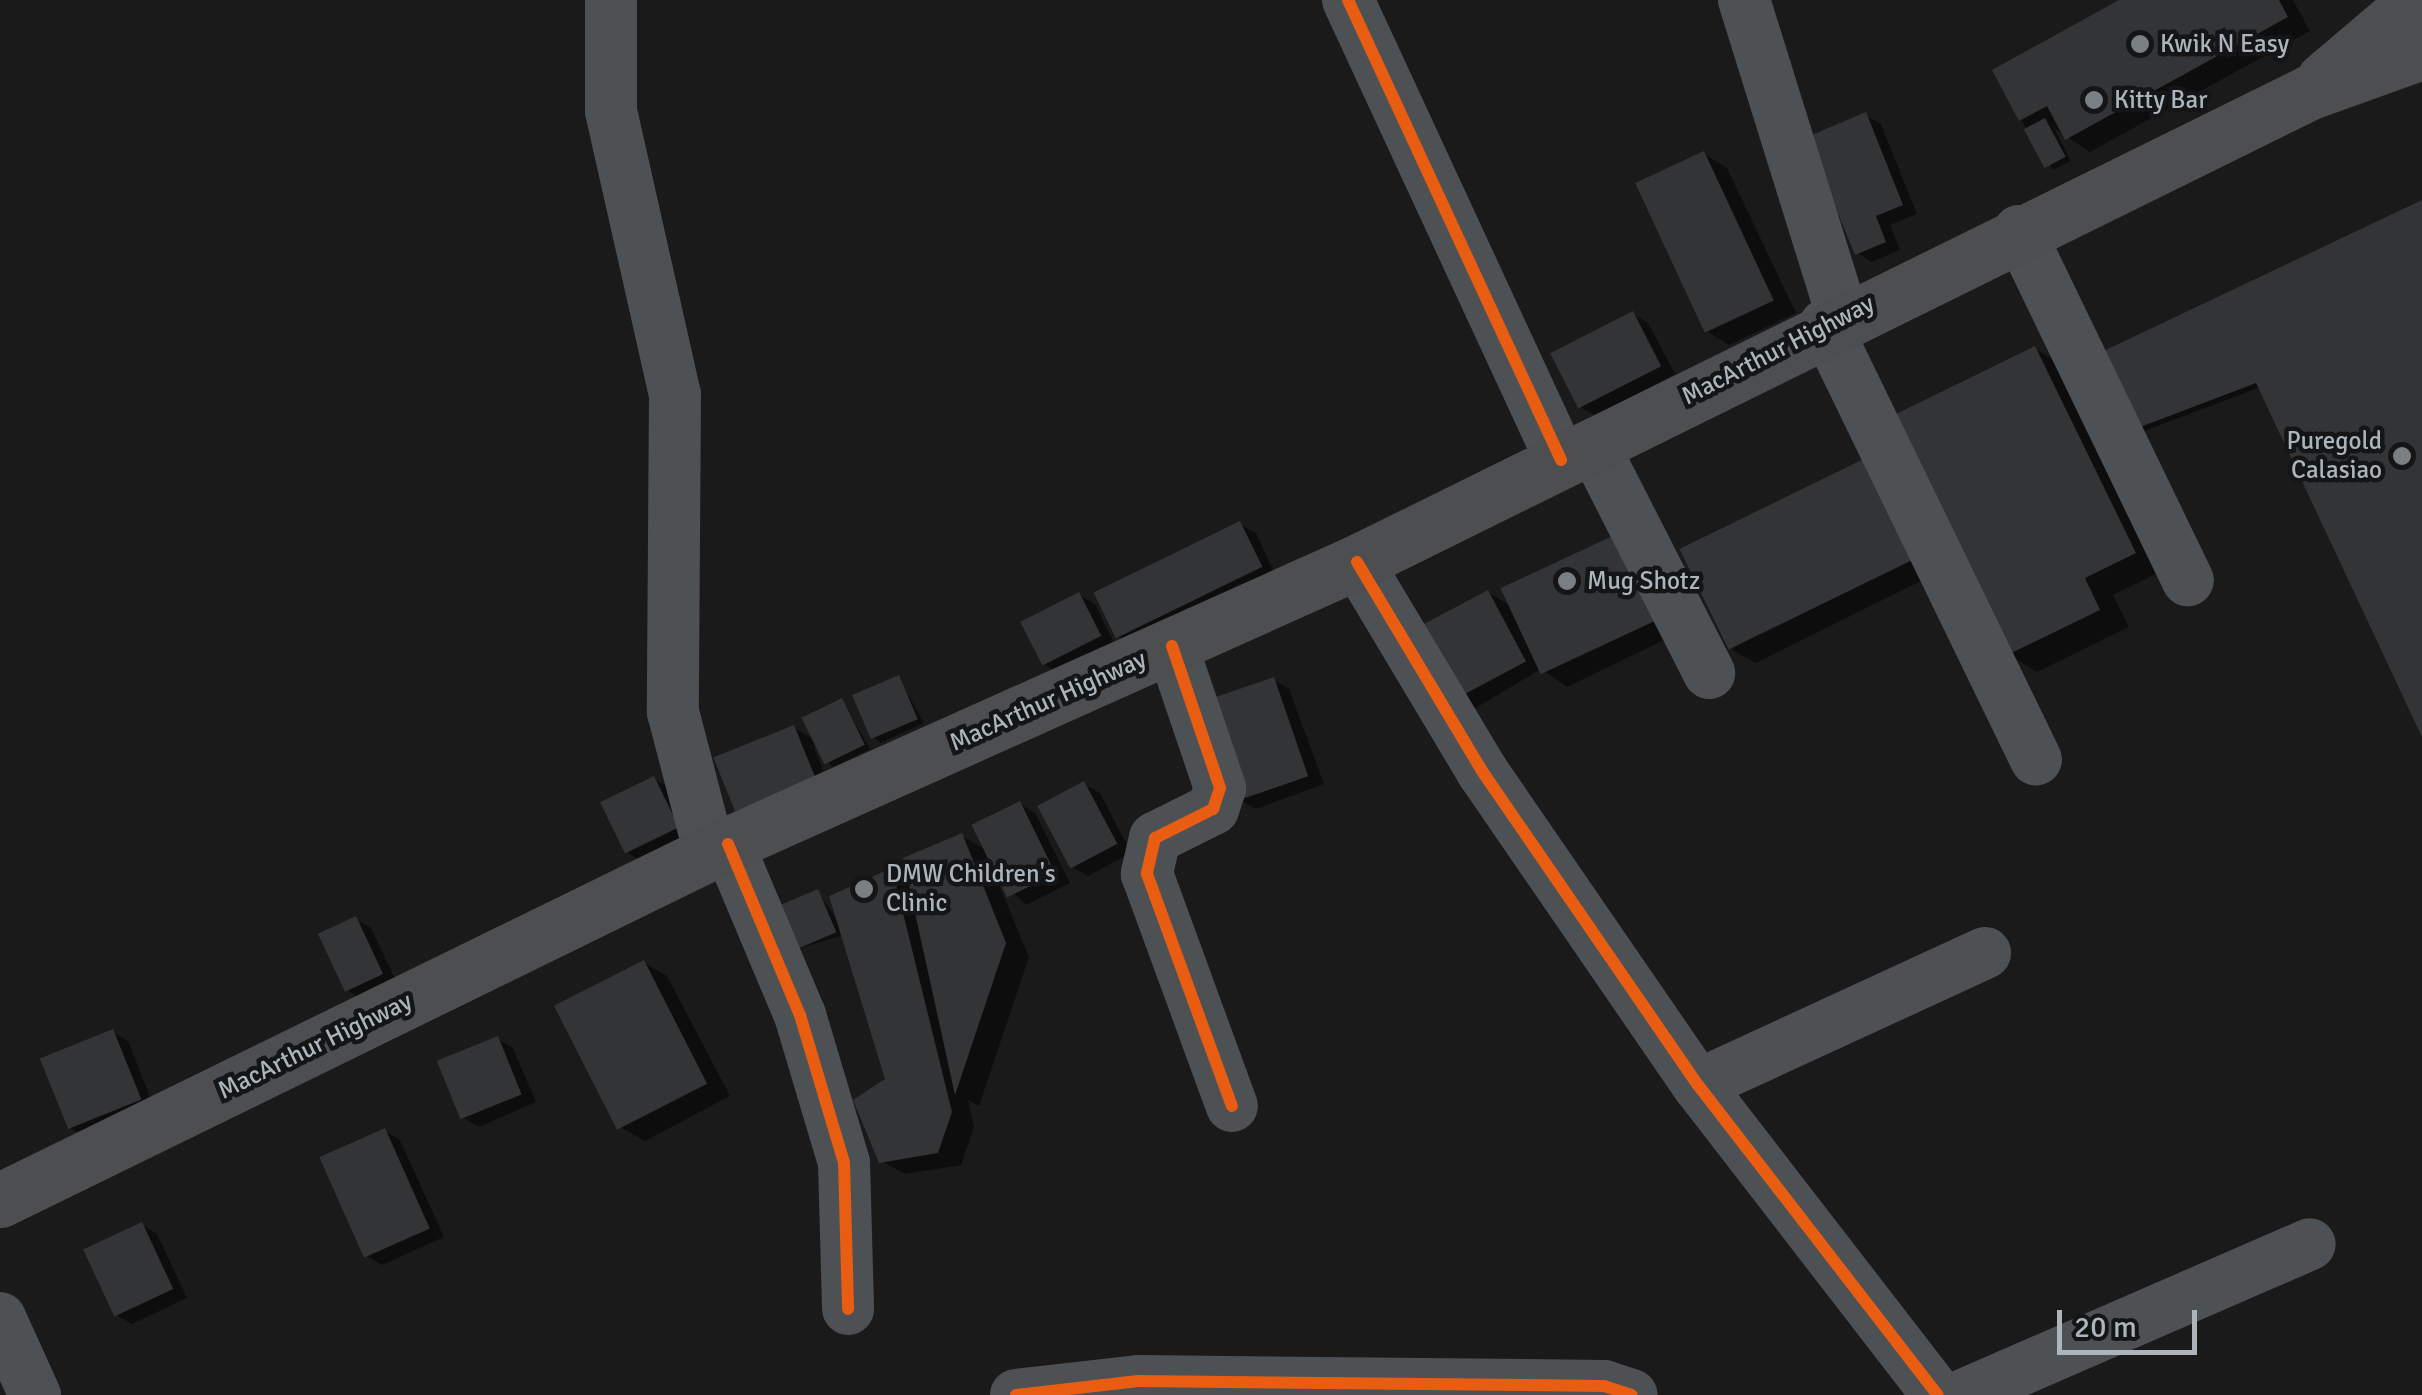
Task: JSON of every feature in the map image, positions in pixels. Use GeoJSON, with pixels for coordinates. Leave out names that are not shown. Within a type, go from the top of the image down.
{"type":"FeatureCollection","features":[{"type":"Feature","properties":{"kind":"main road","name":"MacArthur Highway"},"geometry":{"type":"LineString","coordinates":[[2310,92],[2417,0]]}},
{"type":"Feature","properties":{"kind":"main road","name":"MacArthur Highway"},"geometry":{"type":"LineString","coordinates":[[0,1200],[719,849],[1357,562],[1834,320],[2310,92],[2422,52]]}},
{"type":"Feature","properties":{"kind":"street"},"geometry":{"type":"LineString","coordinates":[[611,0],[611,111],[675,394],[672,712],[719,849],[800,1015],[844,1163],[848,1309]]}},
{"type":"Feature","properties":{"kind":"street"},"geometry":{"type":"LineString","coordinates":[[1348,0],[1577,453],[1709,673]]}},
{"type":"Feature","properties":{"kind":"street"},"geometry":{"type":"LineString","coordinates":[[1744,0],[1834,320],[2036,759]]}},
{"type":"Feature","properties":{"kind":"street"},"geometry":{"type":"LineString","coordinates":[[2019,231],[2188,580]]}},
{"type":"Feature","properties":{"kind":"street"},"geometry":{"type":"LineString","coordinates":[[1357,562],[1482,771],[1698,1085],[1938,1395]]}},
{"type":"Feature","properties":{"kind":"street"},"geometry":{"type":"LineString","coordinates":[[1172,646],[1220,788],[1213,809],[1155,838],[1147,874],[1232,1106]]}},
{"type":"Feature","properties":{"kind":"street"},"geometry":{"type":"LineString","coordinates":[[1698,1085],[1985,953]]}},
{"type":"Feature","properties":{"kind":"street"},"geometry":{"type":"LineString","coordinates":[[1963,1395],[2310,1244]]}},
{"type":"Feature","properties":{"kind":"street"},"geometry":{"type":"LineString","coordinates":[[0,1318],[35,1395]]}},
{"type":"Feature","properties":{"kind":"street"},"geometry":{"type":"LineString","coordinates":[[1016,1395],[1139,1388],[1550,1385],[1632,1395]]}},
{"type":"Feature","properties":{"kind":"building","name":"Kwik N Easy"},"geometry":{"type":"Polygon","coordinates":[[[2119,0],[2279,0],[2288,17],[2065,140],[2047,106],[2019,121],[1992,70],[2119,0]]]}},
{"type":"Feature","properties":{"kind":"building"},"geometry":{"type":"Polygon","coordinates":[[[1866,112],[1903,205],[1876,216],[1886,242],[1855,255],[1807,137],[1866,112]]]}},
{"type":"Feature","properties":{"kind":"building"},"geometry":{"type":"Polygon","coordinates":[[[2045,118],[2066,157],[2044,168],[2024,129],[2045,118]]]}},
{"type":"Feature","properties":{"kind":"building"},"geometry":{"type":"Polygon","coordinates":[[[1704,151],[1774,301],[1705,333],[1635,183],[1704,151]]]}},
{"type":"Feature","properties":{"kind":"building"},"geometry":{"type":"Polygon","coordinates":[[[2422,200],[2422,737],[2256,383],[2127,432],[2091,357],[2422,200]]]}},
{"type":"Feature","properties":{"kind":"building"},"geometry":{"type":"Polygon","coordinates":[[[1633,311],[1661,366],[1578,408],[1550,353],[1633,311]]]}},
{"type":"Feature","properties":{"kind":"building"},"geometry":{"type":"Polygon","coordinates":[[[2035,346],[2136,553],[2085,578],[2100,610],[2005,656],[1890,417],[2035,346]]]}},
{"type":"Feature","properties":{"kind":"building"},"geometry":{"type":"Polygon","coordinates":[[[1870,456],[1919,557],[1729,650],[1679,549],[1870,456]]]}},
{"type":"Feature","properties":{"kind":"building"},"geometry":{"type":"Polygon","coordinates":[[[1240,521],[1262,567],[1116,638],[1093,592],[1240,521]]]}},
{"type":"Feature","properties":{"kind":"building"},"geometry":{"type":"Polygon","coordinates":[[[1621,532],[1661,618],[1541,674],[1500,588],[1621,532]]]}},
{"type":"Feature","properties":{"kind":"building"},"geometry":{"type":"Polygon","coordinates":[[[1488,590],[1526,662],[1454,700],[1416,628],[1488,590]]]}},
{"type":"Feature","properties":{"kind":"building"},"geometry":{"type":"Polygon","coordinates":[[[1079,592],[1101,636],[1042,666],[1020,622],[1079,592]]]}},
{"type":"Feature","properties":{"kind":"building"},"geometry":{"type":"Polygon","coordinates":[[[899,675],[918,719],[871,739],[852,695],[899,675]]]}},
{"type":"Feature","properties":{"kind":"building"},"geometry":{"type":"Polygon","coordinates":[[[1274,677],[1308,776],[1236,801],[1202,702],[1274,677]]]}},
{"type":"Feature","properties":{"kind":"building"},"geometry":{"type":"Polygon","coordinates":[[[842,698],[865,745],[824,764],[802,718],[842,698]]]}},
{"type":"Feature","properties":{"kind":"building"},"geometry":{"type":"Polygon","coordinates":[[[794,725],[816,779],[735,811],[713,758],[794,725]]]}},
{"type":"Feature","properties":{"kind":"building"},"geometry":{"type":"Polygon","coordinates":[[[654,776],[679,827],[625,854],[600,802],[654,776]]]}},
{"type":"Feature","properties":{"kind":"building"},"geometry":{"type":"Polygon","coordinates":[[[1084,781],[1117,844],[1071,869],[1037,806],[1084,781]]]}},
{"type":"Feature","properties":{"kind":"building"},"geometry":{"type":"Polygon","coordinates":[[[1020,801],[1056,874],[1007,897],[971,825],[1020,801]]]}},
{"type":"Feature","properties":{"kind":"building"},"geometry":{"type":"Polygon","coordinates":[[[962,833],[1006,943],[955,1095],[903,858],[962,833]]]}},
{"type":"Feature","properties":{"kind":"building"},"geometry":{"type":"Polygon","coordinates":[[[892,868],[952,1112],[938,1153],[879,1163],[853,1100],[885,1079],[829,896],[892,868]]]}},
{"type":"Feature","properties":{"kind":"building"},"geometry":{"type":"Polygon","coordinates":[[[818,889],[836,932],[794,950],[776,907],[818,889]]]}},
{"type":"Feature","properties":{"kind":"building"},"geometry":{"type":"Polygon","coordinates":[[[356,916],[383,974],[345,992],[318,934],[356,916]]]}},
{"type":"Feature","properties":{"kind":"building"},"geometry":{"type":"Polygon","coordinates":[[[644,960],[707,1084],[617,1130],[554,1006],[644,960]]]}},
{"type":"Feature","properties":{"kind":"building"},"geometry":{"type":"Polygon","coordinates":[[[113,1029],[141,1099],[68,1129],[40,1059],[113,1029]]]}},
{"type":"Feature","properties":{"kind":"building"},"geometry":{"type":"Polygon","coordinates":[[[498,1036],[522,1094],[460,1119],[437,1061],[498,1036]]]}},
{"type":"Feature","properties":{"kind":"building"},"geometry":{"type":"Polygon","coordinates":[[[385,1128],[430,1228],[364,1258],[319,1157],[385,1128]]]}},
{"type":"Feature","properties":{"kind":"building"},"geometry":{"type":"Polygon","coordinates":[[[142,1222],[173,1289],[114,1317],[83,1249],[142,1222]]]}},
{"type":"Feature","properties":{"kind":"cycle path"},"geometry":{"type":"LineString","coordinates":[[1348,0],[1561,460]]}},
{"type":"Feature","properties":{"kind":"cycle path"},"geometry":{"type":"LineString","coordinates":[[1357,562],[1482,771],[1698,1085],[1938,1395]]}},
{"type":"Feature","properties":{"kind":"cycle path"},"geometry":{"type":"LineString","coordinates":[[1172,646],[1220,788],[1213,809],[1155,838],[1147,874],[1232,1106]]}},
{"type":"Feature","properties":{"kind":"cycle path"},"geometry":{"type":"LineString","coordinates":[[728,844],[800,1015],[844,1163],[848,1309]]}},
{"type":"Feature","properties":{"kind":"cycle path"},"geometry":{"type":"LineString","coordinates":[[1016,1395],[1138,1381],[1604,1386],[1632,1395]]}},
{"type":"Feature","properties":{"kind":"place","name":"Kwik N Easy"},"geometry":{"type":"Point","coordinates":[2140,44]}},
{"type":"Feature","properties":{"kind":"place","name":"Kitty Bar"},"geometry":{"type":"Point","coordinates":[2094,100]}},
{"type":"Feature","properties":{"kind":"place","name":"Puregold Calasiao"},"geometry":{"type":"Point","coordinates":[2402,456]}},
{"type":"Feature","properties":{"kind":"place","name":"Mug Shotz"},"geometry":{"type":"Point","coordinates":[1567,581]}},
{"type":"Feature","properties":{"kind":"place","name":"DMW Children's Clinic"},"geometry":{"type":"Point","coordinates":[864,889]}}]}
